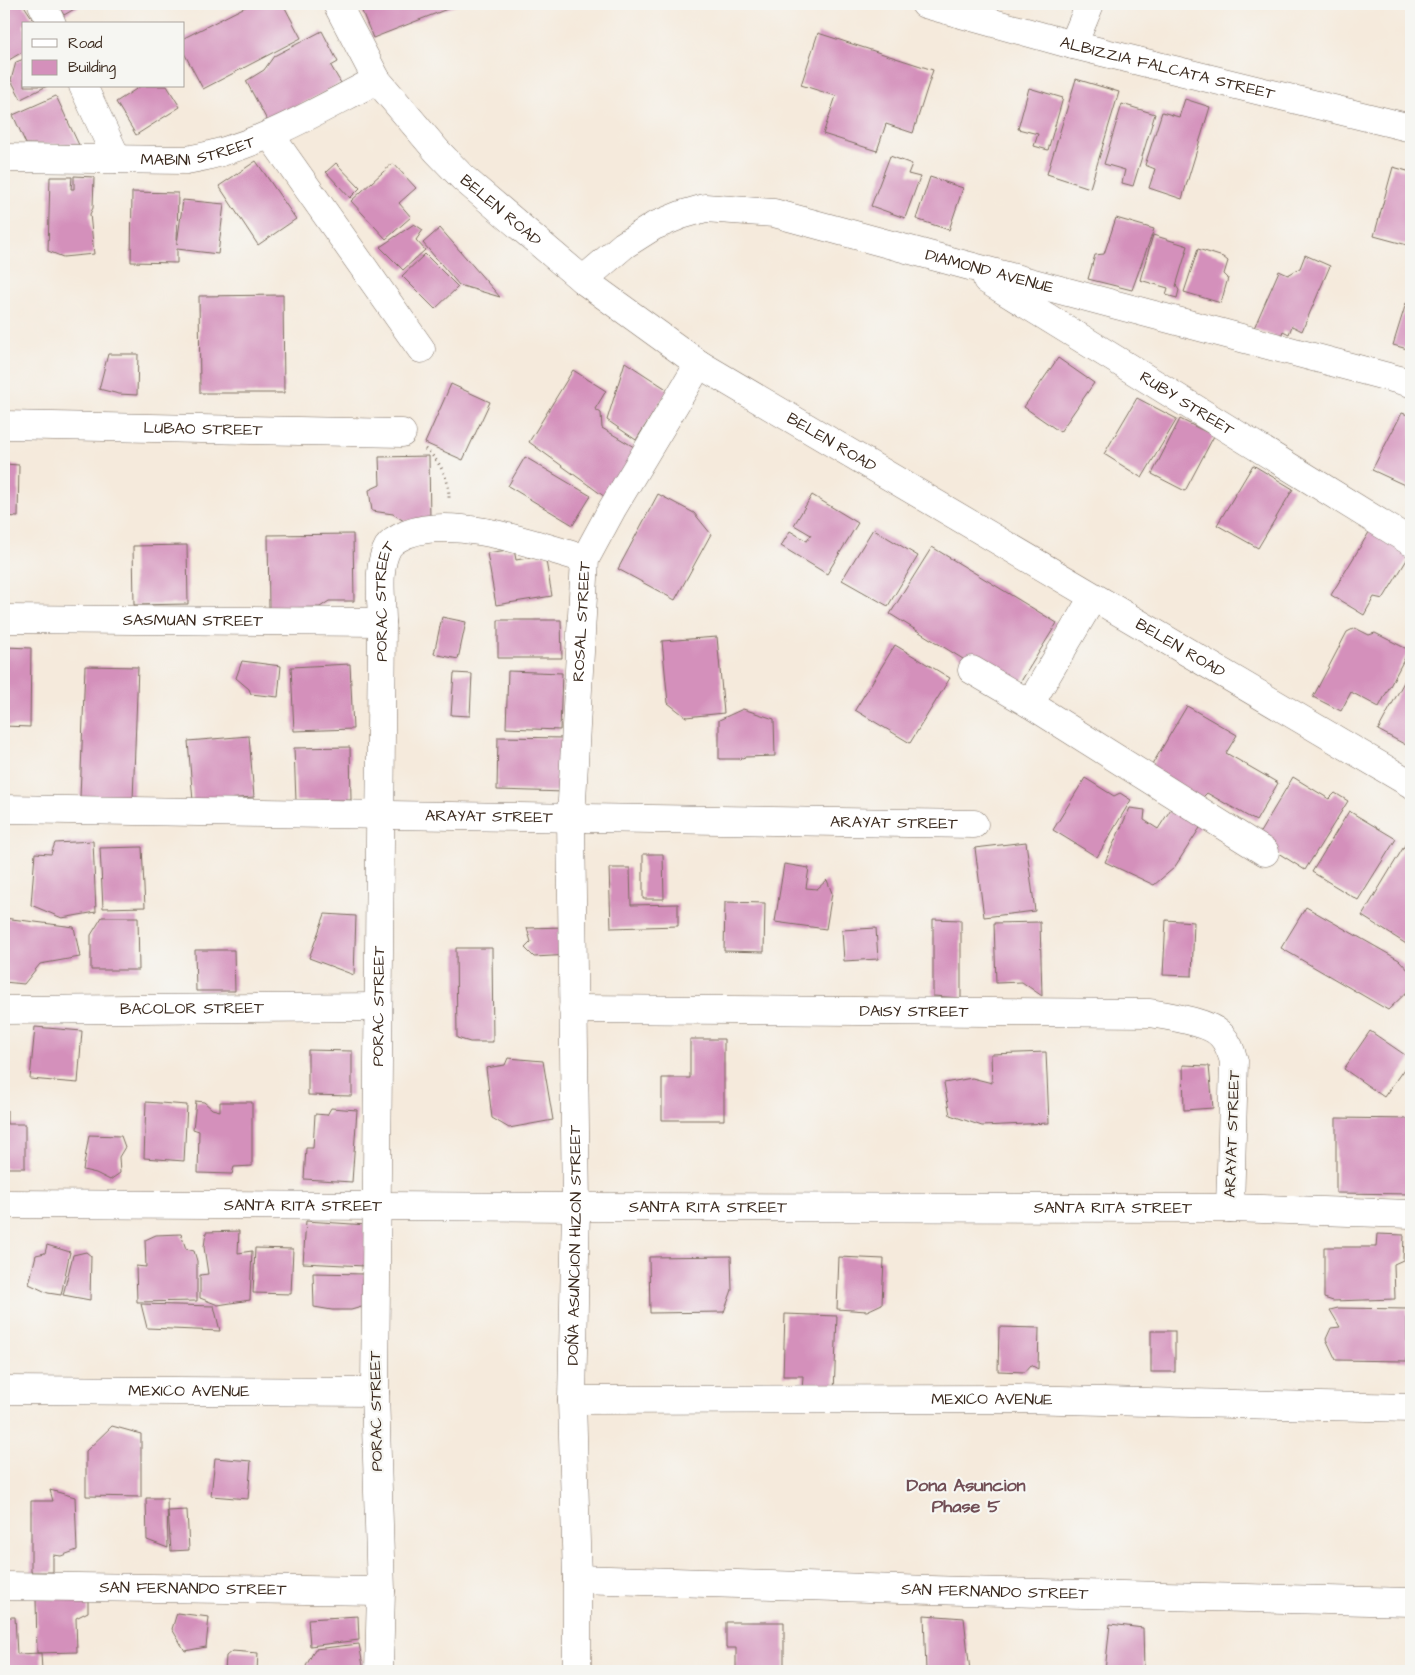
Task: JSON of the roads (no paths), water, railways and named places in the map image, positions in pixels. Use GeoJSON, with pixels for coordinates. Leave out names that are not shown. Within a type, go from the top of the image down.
{"type":"FeatureCollection","features":[{"type":"Feature","properties":{"kind":"street"},"geometry":{"type":"LineString","coordinates":[[42,4],[51,22]]}},
{"type":"Feature","properties":{"kind":"street","name":"BELEN ROAD"},"geometry":{"type":"LineString","coordinates":[[337,4],[377,80],[437,151],[463,178],[583,280],[699,364],[1411,784]]}},
{"type":"Feature","properties":{"kind":"street","name":"ALBIZZIA FALCATA STREET"},"geometry":{"type":"LineString","coordinates":[[925,4],[1073,45],[1411,128]]}},
{"type":"Feature","properties":{"kind":"street"},"geometry":{"type":"LineString","coordinates":[[1073,45],[1090,4]]}},
{"type":"Feature","properties":{"kind":"street","name":"MABINI STREET"},"geometry":{"type":"LineString","coordinates":[[4,158],[187,160],[210,156],[270,135],[377,80]]}},
{"type":"Feature","properties":{"kind":"street"},"geometry":{"type":"LineString","coordinates":[[84,88],[117,159]]}},
{"type":"Feature","properties":{"kind":"street"},"geometry":{"type":"LineString","coordinates":[[270,135],[421,348]]}},
{"type":"Feature","properties":{"kind":"street","name":"DIAMOND AVENUE"},"geometry":{"type":"LineString","coordinates":[[583,280],[624,245],[654,226],[681,215],[705,208],[774,213],[1411,383]]}},
{"type":"Feature","properties":{"kind":"street","name":"RUBY STREET"},"geometry":{"type":"LineString","coordinates":[[962,264],[1411,542]]}},
{"type":"Feature","properties":{"kind":"street","name":"ROSAL STREET"},"geometry":{"type":"LineString","coordinates":[[571,819],[585,559],[612,509],[699,364]]}},
{"type":"Feature","properties":{"kind":"street","name":"LUBAO STREET"},"geometry":{"type":"LineString","coordinates":[[4,424],[402,433]]}},
{"type":"Feature","properties":{"kind":"street","name":"PORAC STREET"},"geometry":{"type":"LineString","coordinates":[[379,1671],[381,1591],[375,1392],[382,574],[384,558],[389,546],[399,538],[418,530],[450,527],[515,539],[585,559]]}},
{"type":"Feature","properties":{"kind":"street"},"geometry":{"type":"LineString","coordinates":[[1030,704],[1092,597]]}},
{"type":"Feature","properties":{"kind":"street","name":"SASMUAN STREET"},"geometry":{"type":"LineString","coordinates":[[4,619],[382,622]]}},
{"type":"Feature","properties":{"kind":"street"},"geometry":{"type":"LineString","coordinates":[[972,670],[1030,704],[1265,852]]}},
{"type":"Feature","properties":{"kind":"street","name":"ARAYAT STREET"},"geometry":{"type":"LineString","coordinates":[[4,809],[974,824]]}},
{"type":"Feature","properties":{"kind":"street","name":"DOÑA ASUNCION HIZON STREET"},"geometry":{"type":"LineString","coordinates":[[571,819],[576,1207],[572,1400],[577,1579],[577,1671]]}},
{"type":"Feature","properties":{"kind":"street","name":"BACOLOR STREET"},"geometry":{"type":"LineString","coordinates":[[4,1010],[378,1007]]}},
{"type":"Feature","properties":{"kind":"street","name":"DAISY STREET"},"geometry":{"type":"LineString","coordinates":[[573,1009],[1150,1013],[1201,1024],[1221,1034],[1229,1045],[1234,1061]]}},
{"type":"Feature","properties":{"kind":"street","name":"ARAYAT STREET"},"geometry":{"type":"LineString","coordinates":[[1230,1208],[1234,1061]]}},
{"type":"Feature","properties":{"kind":"street","name":"SANTA RITA STREET"},"geometry":{"type":"LineString","coordinates":[[4,1204],[1230,1208],[1411,1214]]}},
{"type":"Feature","properties":{"kind":"street","name":"MEXICO AVENUE"},"geometry":{"type":"LineString","coordinates":[[4,1390],[375,1392]]}},
{"type":"Feature","properties":{"kind":"street","name":"MEXICO AVENUE"},"geometry":{"type":"LineString","coordinates":[[572,1400],[1018,1399],[1411,1408]]}},
{"type":"Feature","properties":{"kind":"street","name":"SAN FERNANDO STREET"},"geometry":{"type":"LineString","coordinates":[[577,1579],[1411,1602]]}},
{"type":"Feature","properties":{"kind":"street","name":"SAN FERNANDO STREET"},"geometry":{"type":"LineString","coordinates":[[4,1586],[381,1591]]}},
{"type":"Feature","properties":{"kind":"district","name":"Dona Asuncion Phase 5"},"geometry":{"type":"Point","coordinates":[966,1495]}}]}
